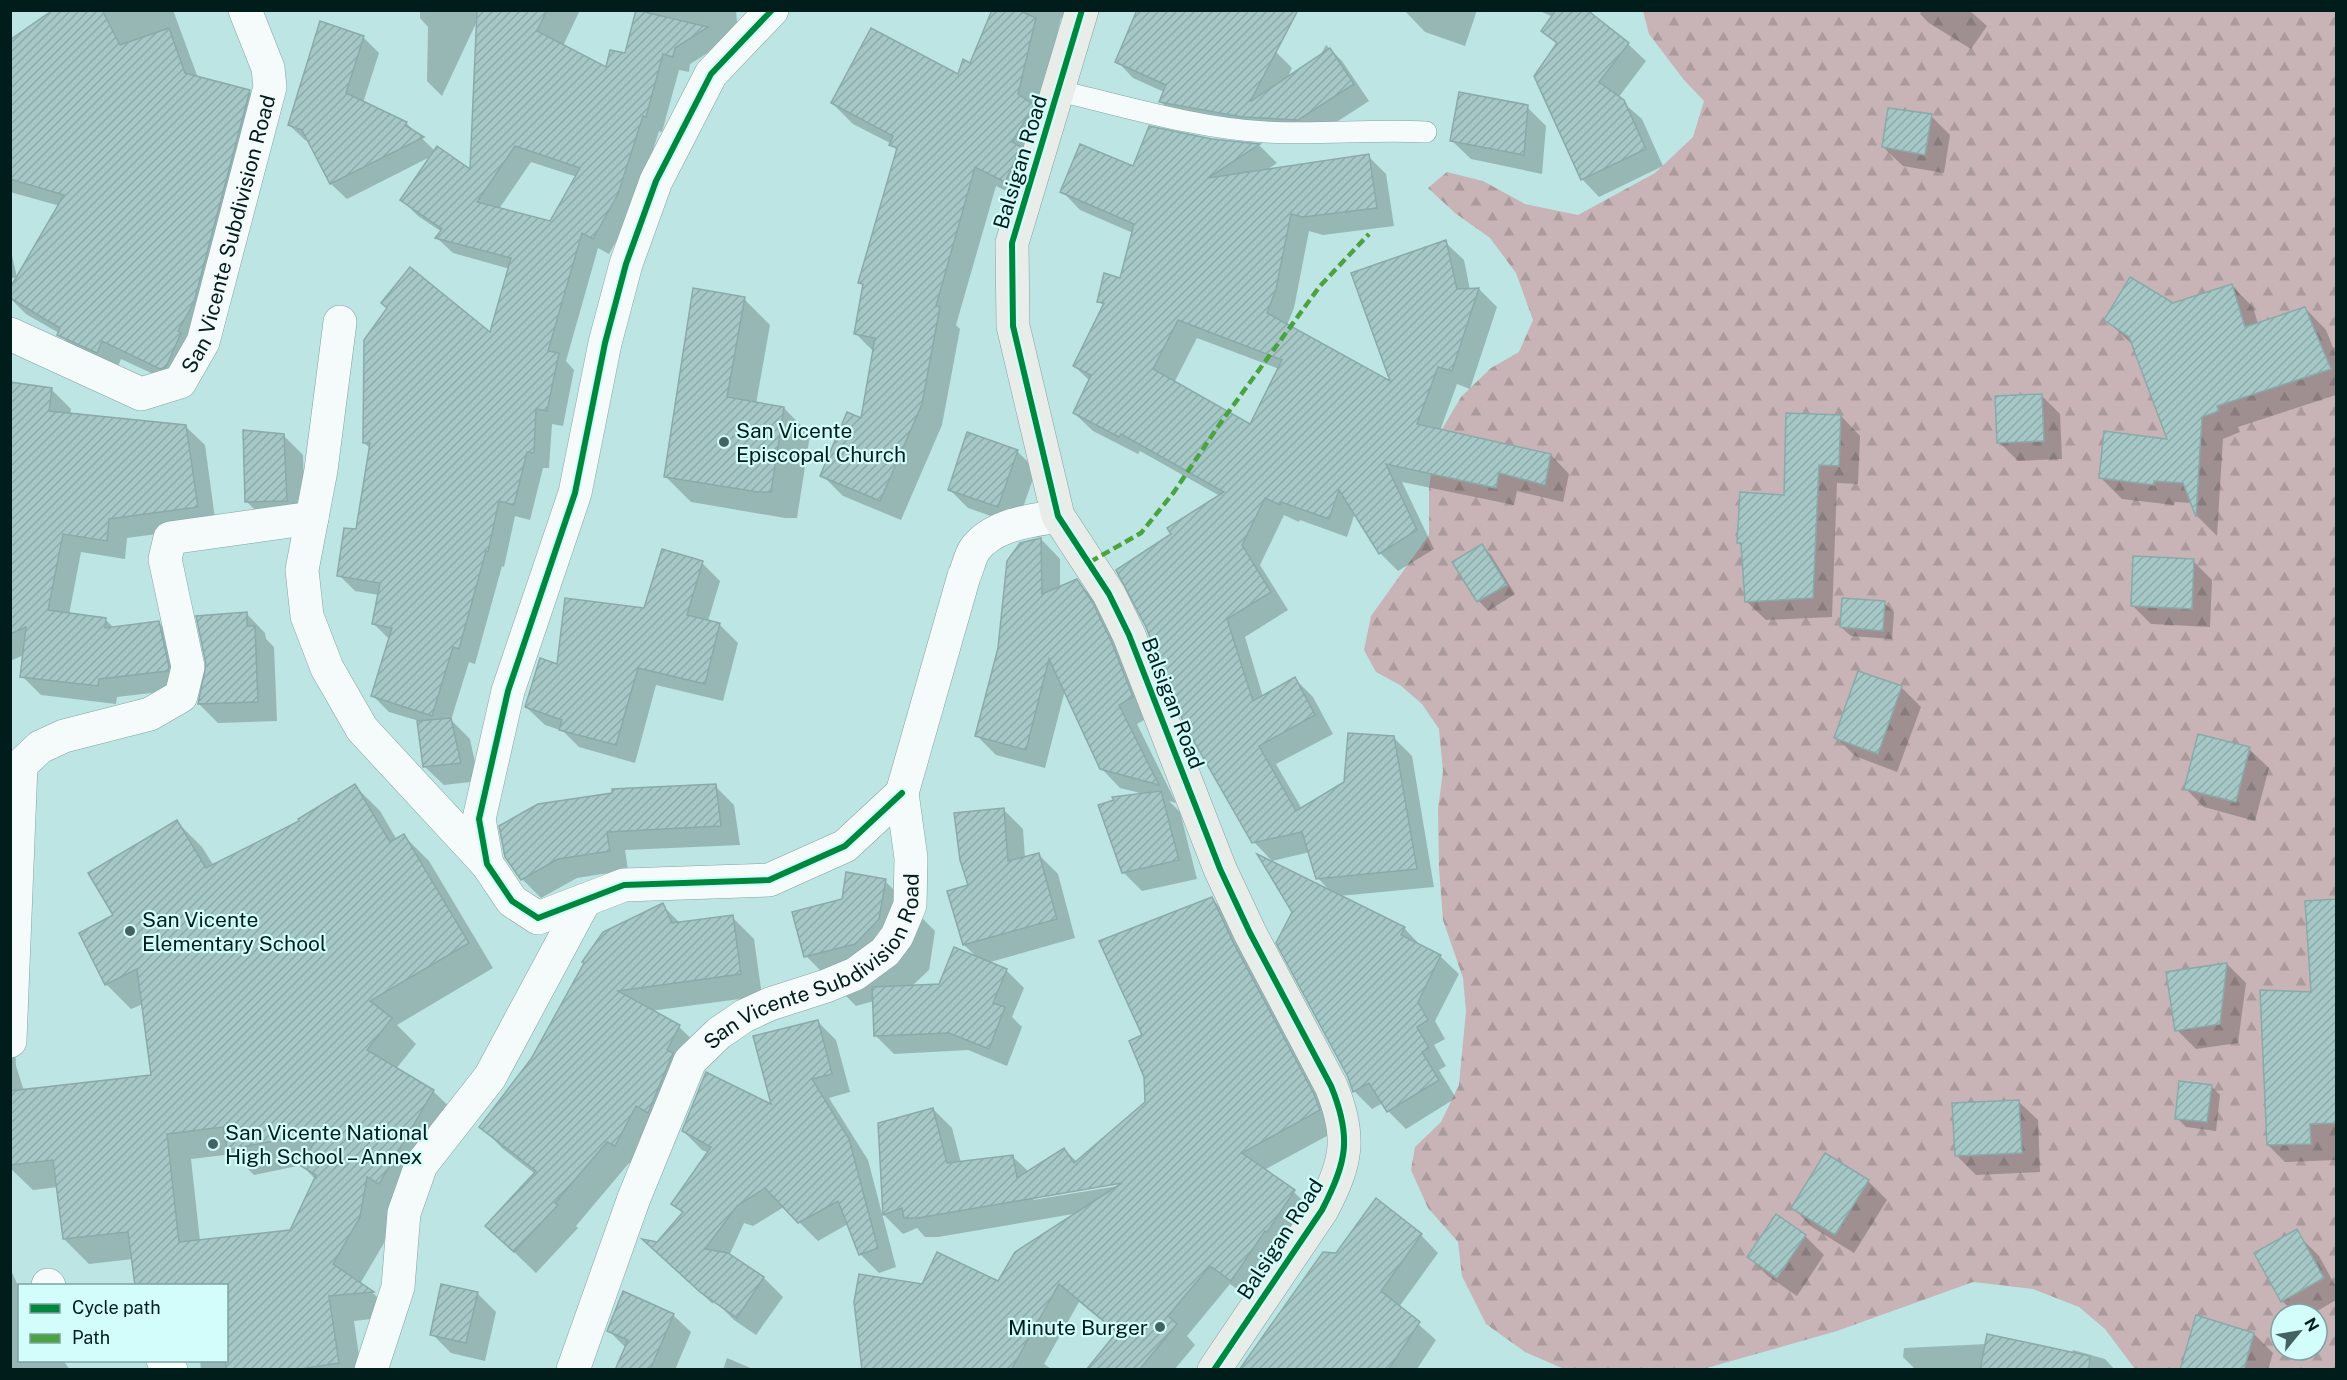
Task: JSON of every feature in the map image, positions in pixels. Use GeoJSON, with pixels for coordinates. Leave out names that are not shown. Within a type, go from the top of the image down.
{"type":"FeatureCollection","features":[{"type":"Feature","properties":{"kind":"street","name":"San Vicente Subdivision Road"},"geometry":{"type":"LineString","coordinates":[[10,334],[141,393],[180,382],[203,342],[270,87],[268,68],[245,10]]}},
{"type":"Feature","properties":{"kind":"street"},"geometry":{"type":"LineString","coordinates":[[487,864],[479,819],[508,691],[575,493],[605,343],[626,264],[656,181],[711,74],[772,10]]}},
{"type":"Feature","properties":{"kind":"street","name":"Balsigan Road"},"geometry":{"type":"LineString","coordinates":[[1082,10],[1012,243],[1013,326],[1058,516],[1109,594],[1129,635],[1220,869],[1250,933],[1331,1086],[1341,1109],[1345,1133],[1344,1161],[1335,1187],[1322,1210],[1214,1370]]}},
{"type":"Feature","properties":{"kind":"street"},"geometry":{"type":"LineString","coordinates":[[340,322],[321,470],[302,570],[308,616],[327,668],[362,729],[487,864],[512,901],[538,918],[624,885],[769,880],[845,846],[902,793]]}},
{"type":"Feature","properties":{"kind":"street","name":"San Vicente Subdivision Road"},"geometry":{"type":"LineString","coordinates":[[573,1370],[634,1198],[690,1061],[719,1033],[744,1016],[770,1004],[855,974],[885,952],[897,936],[910,905],[911,858],[902,793],[964,576],[975,549],[992,536],[1016,523],[1058,516]]}},
{"type":"Feature","properties":{"kind":"street"},"geometry":{"type":"LineString","coordinates":[[10,1041],[21,765],[40,747],[64,736],[150,714],[181,696],[188,667],[165,559],[170,538],[312,518]]}},
{"type":"Feature","properties":{"kind":"street"},"geometry":{"type":"LineString","coordinates":[[371,1370],[398,1287],[404,1213],[421,1165],[490,1077],[585,900]]}},
{"type":"Feature","properties":{"kind":"lane"},"geometry":{"type":"LineString","coordinates":[[1059,91],[1219,128],[1266,132],[1387,129],[1426,132]]}},
{"type":"Feature","properties":{"kind":"green space"},"geometry":{"type":"Polygon","coordinates":[[[1643,11],[2336,11],[2336,1369],[2135,1369],[2105,1329],[2079,1307],[2033,1289],[1973,1282],[1837,1331],[1703,1369],[1564,1369],[1525,1352],[1486,1324],[1462,1276],[1458,1242],[1428,1208],[1411,1170],[1415,1147],[1441,1122],[1459,1085],[1466,1011],[1463,978],[1443,920],[1438,809],[1443,771],[1439,729],[1422,704],[1400,685],[1376,672],[1364,650],[1371,616],[1429,535],[1429,489],[1435,441],[1461,397],[1491,368],[1519,352],[1533,320],[1516,273],[1490,238],[1455,213],[1428,188],[1447,172],[1483,181],[1525,204],[1578,215],[1655,173],[1693,137],[1704,101],[1684,80],[1649,34],[1643,11]]]}},
{"type":"Feature","properties":{"kind":"building"},"geometry":{"type":"Polygon","coordinates":[[[53,10],[102,10],[120,45],[169,28],[185,73],[250,90],[194,302],[178,331],[181,333],[166,367],[160,369],[102,341],[97,353],[57,335],[60,328],[10,298],[10,288],[64,195],[10,179],[10,40],[53,10]]]}},
{"type":"Feature","properties":{"kind":"building"},"geometry":{"type":"Polygon","coordinates":[[[477,10],[547,10],[537,31],[606,67],[610,50],[625,53],[636,10],[708,27],[675,48],[673,57],[663,54],[646,117],[643,116],[618,194],[593,239],[582,233],[548,351],[559,353],[547,411],[536,409],[534,453],[527,452],[514,505],[499,501],[488,552],[486,551],[459,649],[453,647],[432,716],[371,696],[392,628],[372,624],[380,583],[337,576],[344,528],[356,529],[370,443],[363,443],[364,340],[387,308],[381,303],[410,267],[490,332],[511,258],[435,238],[442,229],[400,200],[437,146],[470,169],[477,10]],[[515,146],[477,202],[550,221],[580,168],[515,146]]]}},
{"type":"Feature","properties":{"kind":"building"},"geometry":{"type":"Polygon","coordinates":[[[992,10],[1018,10],[1036,18],[1018,94],[1034,105],[1012,142],[1021,147],[1005,182],[975,167],[936,306],[940,307],[922,404],[880,501],[820,476],[847,412],[861,418],[875,338],[854,334],[863,284],[858,283],[897,148],[889,145],[893,136],[831,103],[871,28],[958,74],[963,59],[970,63],[992,10]]]}},
{"type":"Feature","properties":{"kind":"building"},"geometry":{"type":"Polygon","coordinates":[[[1137,10],[1298,10],[1250,102],[1330,48],[1354,84],[1298,120],[1242,117],[1159,102],[1166,85],[1115,62],[1137,10]]]}},
{"type":"Feature","properties":{"kind":"building"},"geometry":{"type":"Polygon","coordinates":[[[1556,10],[1587,10],[1629,43],[1599,82],[1624,100],[1646,149],[1581,180],[1534,76],[1557,43],[1541,31],[1556,10]]]}},
{"type":"Feature","properties":{"kind":"building"},"geometry":{"type":"Polygon","coordinates":[[[320,21],[364,36],[346,93],[407,122],[405,125],[424,137],[330,184],[302,130],[288,125],[320,21]]]}},
{"type":"Feature","properties":{"kind":"building"},"geometry":{"type":"Polygon","coordinates":[[[1459,92],[1528,105],[1524,155],[1450,141],[1459,92]]]}},
{"type":"Feature","properties":{"kind":"building"},"geometry":{"type":"Polygon","coordinates":[[[1888,108],[1932,114],[1925,155],[1882,147],[1888,108]]]}},
{"type":"Feature","properties":{"kind":"building"},"geometry":{"type":"Polygon","coordinates":[[[1149,126],[1212,139],[1260,144],[1208,178],[1369,154],[1377,208],[1303,217],[1291,214],[1276,289],[1267,313],[1390,381],[1351,273],[1446,240],[1457,289],[1479,288],[1452,371],[1438,367],[1417,424],[1551,454],[1545,485],[1499,473],[1496,488],[1386,464],[1417,530],[1379,554],[1339,490],[1329,519],[1281,502],[1280,505],[1265,498],[1242,545],[1271,592],[1227,619],[1253,701],[1295,677],[1315,715],[1259,746],[1296,811],[1344,782],[1348,733],[1394,736],[1417,869],[1316,879],[1302,832],[1252,843],[1184,724],[1146,627],[1116,570],[1171,534],[1167,528],[1224,492],[1121,434],[1119,437],[1073,413],[1091,375],[1073,366],[1104,303],[1097,302],[1104,273],[1120,278],[1134,224],[1060,192],[1080,144],[1133,166],[1149,126]],[[1178,320],[1153,369],[1250,424],[1282,360],[1178,320]]]}},
{"type":"Feature","properties":{"kind":"building"},"geometry":{"type":"Polygon","coordinates":[[[2130,277],[2173,303],[2232,284],[2245,327],[2305,307],[2331,369],[2217,406],[2219,411],[2202,417],[2196,517],[2183,483],[2154,481],[2154,485],[2099,478],[2104,431],[2167,439],[2129,337],[2104,320],[2130,277]]]}},
{"type":"Feature","properties":{"kind":"building","name":"San Vicente Episcopal Church"},"geometry":{"type":"Polygon","coordinates":[[[693,288],[745,297],[727,397],[784,407],[771,492],[758,492],[664,477],[693,288]]]}},
{"type":"Feature","properties":{"kind":"building"},"geometry":{"type":"Polygon","coordinates":[[[10,382],[52,388],[49,411],[186,425],[198,507],[109,519],[107,541],[63,534],[48,610],[106,618],[105,628],[159,621],[168,671],[99,679],[98,686],[20,677],[26,627],[10,634],[10,382]]]}},
{"type":"Feature","properties":{"kind":"building"},"geometry":{"type":"Polygon","coordinates":[[[2042,394],[2044,441],[1997,443],[1995,396],[2042,394]]]}},
{"type":"Feature","properties":{"kind":"building"},"geometry":{"type":"Polygon","coordinates":[[[1786,413],[1841,415],[1839,466],[1819,465],[1813,598],[1745,602],[1741,543],[1737,543],[1740,492],[1784,495],[1786,413]]]}},
{"type":"Feature","properties":{"kind":"building"},"geometry":{"type":"Polygon","coordinates":[[[243,430],[284,434],[287,501],[245,502],[243,430]]]}},
{"type":"Feature","properties":{"kind":"building"},"geometry":{"type":"Polygon","coordinates":[[[967,432],[1018,450],[998,507],[948,490],[967,432]]]}},
{"type":"Feature","properties":{"kind":"building"},"geometry":{"type":"Polygon","coordinates":[[[1041,538],[1042,594],[1077,579],[1093,603],[1112,643],[1133,697],[1119,705],[1159,785],[1100,769],[1049,659],[1026,750],[975,736],[998,648],[1007,561],[1020,543],[1041,538]]]}},
{"type":"Feature","properties":{"kind":"building"},"geometry":{"type":"Polygon","coordinates":[[[1482,544],[1507,585],[1477,602],[1452,562],[1482,544]]]}},
{"type":"Feature","properties":{"kind":"building"},"geometry":{"type":"Polygon","coordinates":[[[662,549],[703,561],[687,615],[720,623],[705,684],[638,668],[616,745],[559,730],[562,720],[525,707],[540,658],[557,664],[565,598],[644,608],[662,549]]]}},
{"type":"Feature","properties":{"kind":"building"},"geometry":{"type":"Polygon","coordinates":[[[2133,556],[2194,559],[2192,609],[2131,606],[2133,556]]]}},
{"type":"Feature","properties":{"kind":"building"},"geometry":{"type":"Polygon","coordinates":[[[1842,598],[1885,601],[1883,631],[1840,627],[1842,598]]]}},
{"type":"Feature","properties":{"kind":"building"},"geometry":{"type":"Polygon","coordinates":[[[247,612],[247,626],[255,626],[258,702],[198,704],[206,664],[196,616],[247,612]]]}},
{"type":"Feature","properties":{"kind":"building"},"geometry":{"type":"Polygon","coordinates":[[[1858,671],[1902,686],[1878,754],[1834,738],[1858,671]]]}},
{"type":"Feature","properties":{"kind":"building"},"geometry":{"type":"Polygon","coordinates":[[[451,718],[461,763],[423,767],[417,721],[451,718]]]}},
{"type":"Feature","properties":{"kind":"building"},"geometry":{"type":"Polygon","coordinates":[[[2198,734],[2250,747],[2236,802],[2184,789],[2198,734]]]}},
{"type":"Feature","properties":{"kind":"building","name":"San Vicente National High School – Annex"},"geometry":{"type":"Polygon","coordinates":[[[355,784],[390,842],[404,834],[469,943],[370,1001],[392,1018],[367,1050],[434,1090],[379,1184],[367,1177],[360,1217],[333,1264],[374,1292],[329,1296],[339,1363],[293,1370],[226,1370],[226,1362],[228,1362],[228,1284],[135,1284],[128,1232],[63,1239],[53,1160],[10,1165],[10,1091],[151,1075],[137,969],[105,985],[79,933],[113,915],[88,873],[177,820],[206,868],[299,821],[298,819],[355,784]],[[223,1127],[167,1134],[179,1242],[290,1230],[316,1175],[301,1166],[320,1132],[227,1150],[223,1127]]]}},
{"type":"Feature","properties":{"kind":"building"},"geometry":{"type":"Polygon","coordinates":[[[716,784],[721,826],[607,832],[610,851],[558,859],[521,880],[505,857],[499,826],[538,804],[612,793],[612,789],[716,784]]]}},
{"type":"Feature","properties":{"kind":"building"},"geometry":{"type":"Polygon","coordinates":[[[1161,791],[1179,860],[1122,873],[1098,805],[1114,800],[1112,797],[1161,791]]]}},
{"type":"Feature","properties":{"kind":"building"},"geometry":{"type":"Polygon","coordinates":[[[1004,808],[1008,861],[1039,853],[1057,919],[963,945],[947,891],[968,885],[960,860],[954,813],[1004,808]]]}},
{"type":"Feature","properties":{"kind":"building"},"geometry":{"type":"Polygon","coordinates":[[[1257,854],[1405,927],[1401,935],[1441,955],[1418,1002],[1428,1020],[1417,1027],[1429,1048],[1422,1052],[1439,1080],[1387,1112],[1369,1083],[1353,1092],[1348,1077],[1276,943],[1292,912],[1257,854]]]}},
{"type":"Feature","properties":{"kind":"building"},"geometry":{"type":"Polygon","coordinates":[[[846,872],[886,879],[879,919],[855,944],[804,957],[792,912],[842,899],[846,872]]]}},
{"type":"Feature","properties":{"kind":"building"},"geometry":{"type":"Polygon","coordinates":[[[1212,897],[1233,942],[1314,1094],[1320,1110],[1242,1153],[1295,1190],[1231,1281],[1210,1266],[1168,1316],[1177,1324],[1139,1370],[1086,1370],[1117,1332],[1059,1284],[1011,1370],[862,1370],[854,1302],[859,1274],[922,1284],[937,1252],[998,1281],[1015,1252],[1122,1183],[918,1218],[904,1218],[902,1208],[883,1215],[878,1123],[933,1108],[947,1163],[1013,1155],[1017,1178],[1064,1148],[1074,1163],[1145,1102],[1144,1077],[1129,1041],[1142,1035],[1099,941],[1212,897]]]}},
{"type":"Feature","properties":{"kind":"building"},"geometry":{"type":"Polygon","coordinates":[[[2337,899],[2337,1123],[2310,1124],[2311,1144],[2267,1145],[2260,990],[2311,992],[2305,901],[2337,899]]]}},
{"type":"Feature","properties":{"kind":"building"},"geometry":{"type":"Polygon","coordinates":[[[663,903],[672,923],[733,915],[741,974],[618,991],[680,1025],[667,1050],[673,1053],[648,1113],[636,1106],[615,1146],[607,1142],[555,1203],[558,1205],[514,1252],[485,1226],[536,1171],[479,1127],[531,1059],[584,963],[582,962],[603,932],[663,903]]]}},
{"type":"Feature","properties":{"kind":"building"},"geometry":{"type":"Polygon","coordinates":[[[954,947],[1007,969],[993,1003],[1005,1007],[989,1049],[949,1033],[874,1036],[872,987],[939,984],[954,947]]]}},
{"type":"Feature","properties":{"kind":"building"},"geometry":{"type":"Polygon","coordinates":[[[2227,963],[2220,1024],[2175,1031],[2166,972],[2227,963]]]}},
{"type":"Feature","properties":{"kind":"building"},"geometry":{"type":"Polygon","coordinates":[[[818,1020],[832,1074],[812,1079],[849,1139],[878,1248],[859,1255],[838,1201],[798,1223],[765,1188],[737,1206],[705,1249],[728,1253],[764,1277],[737,1318],[700,1292],[642,1239],[657,1242],[683,1212],[671,1204],[711,1147],[682,1131],[706,1072],[771,1104],[753,1036],[818,1020]]]}},
{"type":"Feature","properties":{"kind":"building"},"geometry":{"type":"Polygon","coordinates":[[[2179,1081],[2212,1085],[2207,1122],[2175,1119],[2179,1081]]]}},
{"type":"Feature","properties":{"kind":"building"},"geometry":{"type":"Polygon","coordinates":[[[2019,1100],[2022,1153],[1955,1156],[1952,1103],[2019,1100]]]}},
{"type":"Feature","properties":{"kind":"building"},"geometry":{"type":"Polygon","coordinates":[[[1825,1153],[1869,1180],[1835,1235],[1791,1208],[1825,1153]]]}},
{"type":"Feature","properties":{"kind":"building"},"geometry":{"type":"Polygon","coordinates":[[[1376,1198],[1422,1234],[1381,1291],[1420,1322],[1388,1370],[1239,1370],[1323,1252],[1336,1253],[1376,1198]]]}},
{"type":"Feature","properties":{"kind":"building"},"geometry":{"type":"Polygon","coordinates":[[[1776,1214],[1806,1235],[1777,1278],[1747,1257],[1776,1214]]]}},
{"type":"Feature","properties":{"kind":"building"},"geometry":{"type":"Polygon","coordinates":[[[2297,1229],[2324,1278],[2281,1302],[2254,1253],[2297,1229]]]}},
{"type":"Feature","properties":{"kind":"building"},"geometry":{"type":"Polygon","coordinates":[[[441,1284],[478,1292],[466,1343],[430,1335],[441,1284]]]}},
{"type":"Feature","properties":{"kind":"building"},"geometry":{"type":"Polygon","coordinates":[[[623,1291],[674,1314],[650,1370],[615,1370],[628,1340],[607,1331],[623,1291]]]}},
{"type":"Feature","properties":{"kind":"building"},"geometry":{"type":"Polygon","coordinates":[[[2196,1315],[2254,1333],[2244,1370],[2180,1370],[2196,1315]]]}},
{"type":"Feature","properties":{"kind":"building"},"geometry":{"type":"Polygon","coordinates":[[[1987,1334],[2090,1356],[2089,1370],[1980,1370],[1987,1334]]]}},
{"type":"Feature","properties":{"kind":"marked path"},"geometry":{"type":"LineString","coordinates":[[1090,562],[1141,533],[1174,492],[1219,425],[1320,286],[1369,234]]}},
{"type":"Feature","properties":{"kind":"cycle path"},"geometry":{"type":"LineString","coordinates":[[772,10],[711,74],[656,181],[626,264],[605,343],[575,493],[508,691],[479,819],[487,864],[512,901],[538,918],[624,885],[769,880],[845,846],[902,793]]}},
{"type":"Feature","properties":{"kind":"cycle path"},"geometry":{"type":"LineString","coordinates":[[1082,10],[1012,243],[1013,326],[1058,516],[1109,594],[1129,635],[1220,869],[1250,933],[1331,1086],[1338,1104],[1344,1135],[1344,1149],[1337,1178],[1322,1210],[1214,1370]]}},
{"type":"Feature","properties":{"kind":"place","name":"San Vicente Episcopal Church"},"geometry":{"type":"Point","coordinates":[724,442]}},
{"type":"Feature","properties":{"kind":"place","name":"San Vicente Elementary School"},"geometry":{"type":"Point","coordinates":[130,931]}},
{"type":"Feature","properties":{"kind":"place","name":"San Vicente National High School – Annex"},"geometry":{"type":"Point","coordinates":[213,1144]}},
{"type":"Feature","properties":{"kind":"place","name":"Minute Burger"},"geometry":{"type":"Point","coordinates":[1160,1327]}}]}
